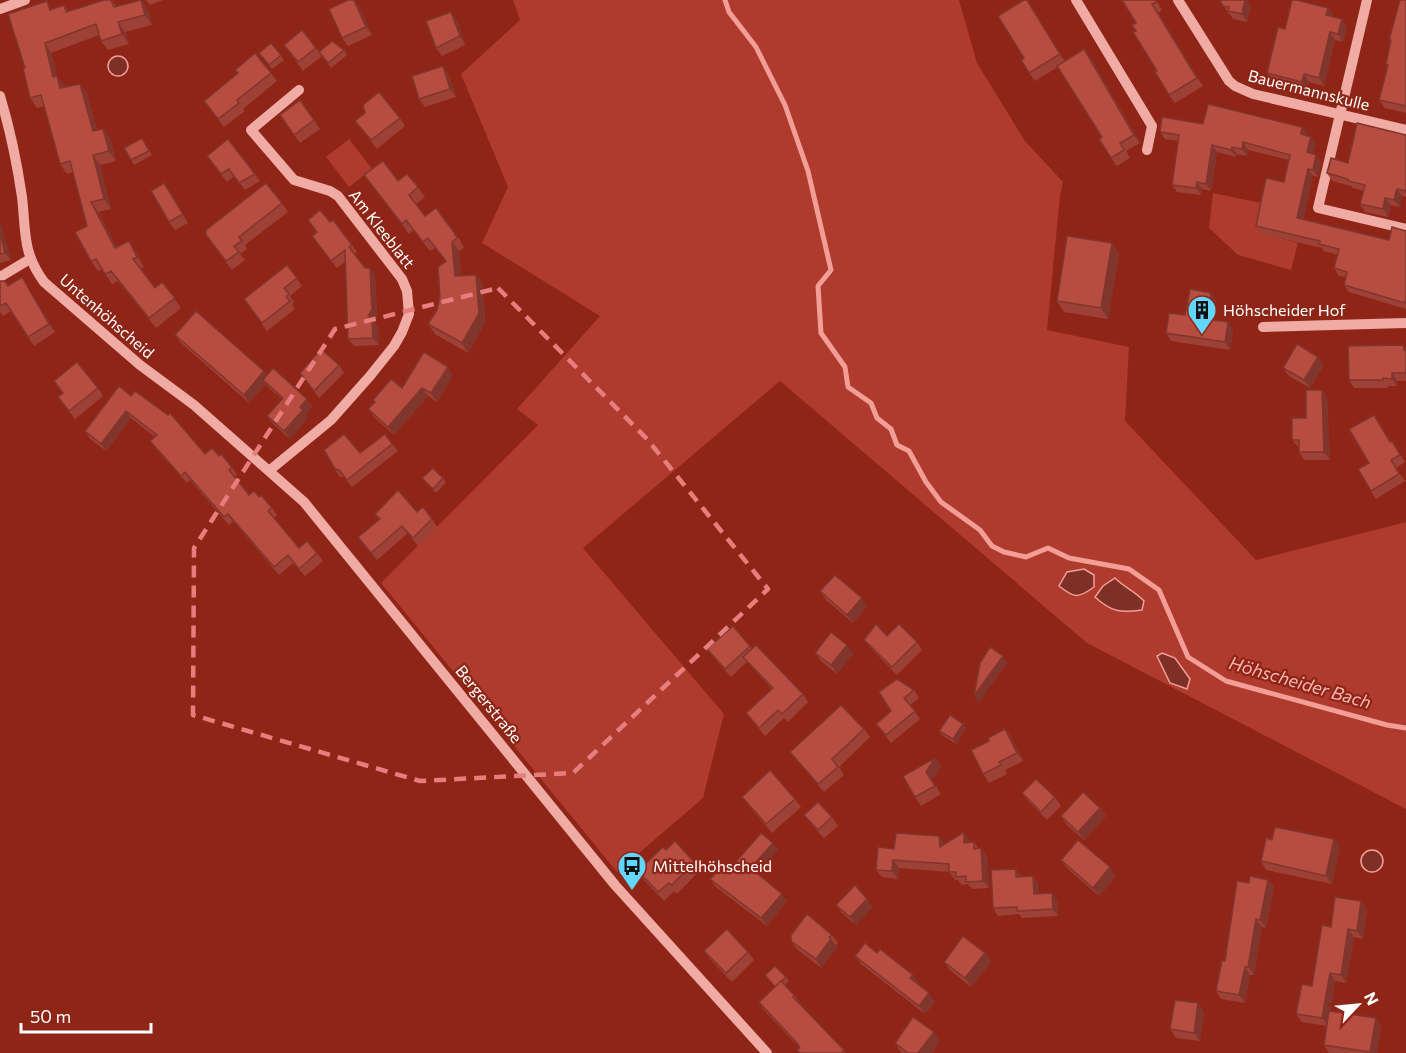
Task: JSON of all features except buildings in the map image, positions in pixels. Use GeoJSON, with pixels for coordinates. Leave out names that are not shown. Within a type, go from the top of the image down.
{"type":"FeatureCollection","features":[{"type":"Feature","properties":{"kind":"street"},"geometry":{"type":"LineString","coordinates":[[0,9],[25,0]]}},
{"type":"Feature","properties":{"kind":"street"},"geometry":{"type":"LineString","coordinates":[[1076,0],[1152,126],[1147,150]]}},
{"type":"Feature","properties":{"kind":"street","name":"Bauermannskulle"},"geometry":{"type":"LineString","coordinates":[[1178,0],[1223,72],[1235,86],[1253,94],[1406,130]]}},
{"type":"Feature","properties":{"kind":"street"},"geometry":{"type":"LineString","coordinates":[[1367,0],[1318,208],[1406,229]]}},
{"type":"Feature","properties":{"kind":"street","name":"Am Kleeblatt"},"geometry":{"type":"LineString","coordinates":[[270,470],[331,420],[370,376],[402,332],[409,314],[407,291],[402,279],[338,196],[330,191],[294,180],[251,130],[299,90]]}},
{"type":"Feature","properties":{"kind":"street","name":"Untenhöhscheid"},"geometry":{"type":"LineString","coordinates":[[0,96],[15,155],[30,259],[44,282],[60,298],[140,365],[173,389]]}},
{"type":"Feature","properties":{"kind":"street"},"geometry":{"type":"LineString","coordinates":[[0,278],[30,259]]}},
{"type":"Feature","properties":{"kind":"street"},"geometry":{"type":"LineString","coordinates":[[1263,327],[1406,323]]}},
{"type":"Feature","properties":{"kind":"street","name":"Bergerstraße"},"geometry":{"type":"LineString","coordinates":[[173,389],[270,470],[316,514],[615,885],[767,1053]]}},
{"type":"Feature","properties":{"kind":"highlighted area"},"geometry":{"type":"Polygon","coordinates":[[[498,288],[647,439],[768,589],[573,773],[420,781],[193,715],[194,548],[335,329],[498,288]]]}},
{"type":"Feature","properties":{"kind":"shaded area"},"geometry":{"type":"Polygon","coordinates":[[[513,0],[959,0],[977,63],[1025,141],[1063,182],[1047,330],[1129,347],[1125,421],[1256,560],[1406,522],[1406,809],[1087,643],[780,381],[583,548],[724,714],[703,798],[617,872],[381,583],[538,425],[517,409],[600,316],[482,243],[508,187],[461,74],[520,20],[513,0]]]}},
{"type":"Feature","properties":{"kind":"shaded area"},"geometry":{"type":"Polygon","coordinates":[[[118,56],[125,59],[128,66],[125,73],[118,76],[111,73],[108,66],[111,59],[118,56]]]}},
{"type":"Feature","properties":{"kind":"shaded area"},"geometry":{"type":"Polygon","coordinates":[[[349,139],[372,169],[349,187],[326,157],[349,139]]]}},
{"type":"Feature","properties":{"kind":"shaded area"},"geometry":{"type":"Polygon","coordinates":[[[1213,193],[1266,204],[1261,233],[1298,243],[1291,270],[1238,255],[1209,228],[1213,193]]]}},
{"type":"Feature","properties":{"kind":"shaded area"},"geometry":{"type":"Polygon","coordinates":[[[1084,569],[1094,575],[1094,587],[1089,591],[1080,595],[1072,595],[1059,586],[1067,572],[1084,569]]]}},
{"type":"Feature","properties":{"kind":"shaded area"},"geometry":{"type":"Polygon","coordinates":[[[1115,578],[1144,601],[1142,610],[1117,610],[1106,606],[1095,597],[1103,586],[1115,578]]]}},
{"type":"Feature","properties":{"kind":"shaded area"},"geometry":{"type":"Polygon","coordinates":[[[1162,653],[1175,658],[1190,679],[1187,689],[1170,683],[1157,656],[1162,653]]]}},
{"type":"Feature","properties":{"kind":"shaded area"},"geometry":{"type":"Polygon","coordinates":[[[1368,850],[1376,850],[1383,857],[1383,865],[1376,872],[1368,872],[1361,865],[1361,857],[1368,850]]]}},
{"type":"Feature","properties":{"kind":"waterway","name":"Höhscheider Bach"},"geometry":{"type":"LineString","coordinates":[[725,0],[729,12],[756,47],[785,105],[808,171],[831,270],[818,286],[821,333],[845,367],[848,387],[871,403],[877,418],[891,429],[897,445],[909,451],[926,482],[941,502],[980,530],[992,546],[1004,552],[1026,557],[1048,548],[1069,558],[1129,569],[1159,590],[1188,657],[1226,681],[1387,725],[1406,728]]}},
{"type":"Feature","properties":{"kind":"place","name":"Höhscheider Hof"},"geometry":{"type":"Point","coordinates":[1202,336]}},
{"type":"Feature","properties":{"kind":"place","name":"Mittelhöhscheid"},"geometry":{"type":"Point","coordinates":[632,892]}}]}
